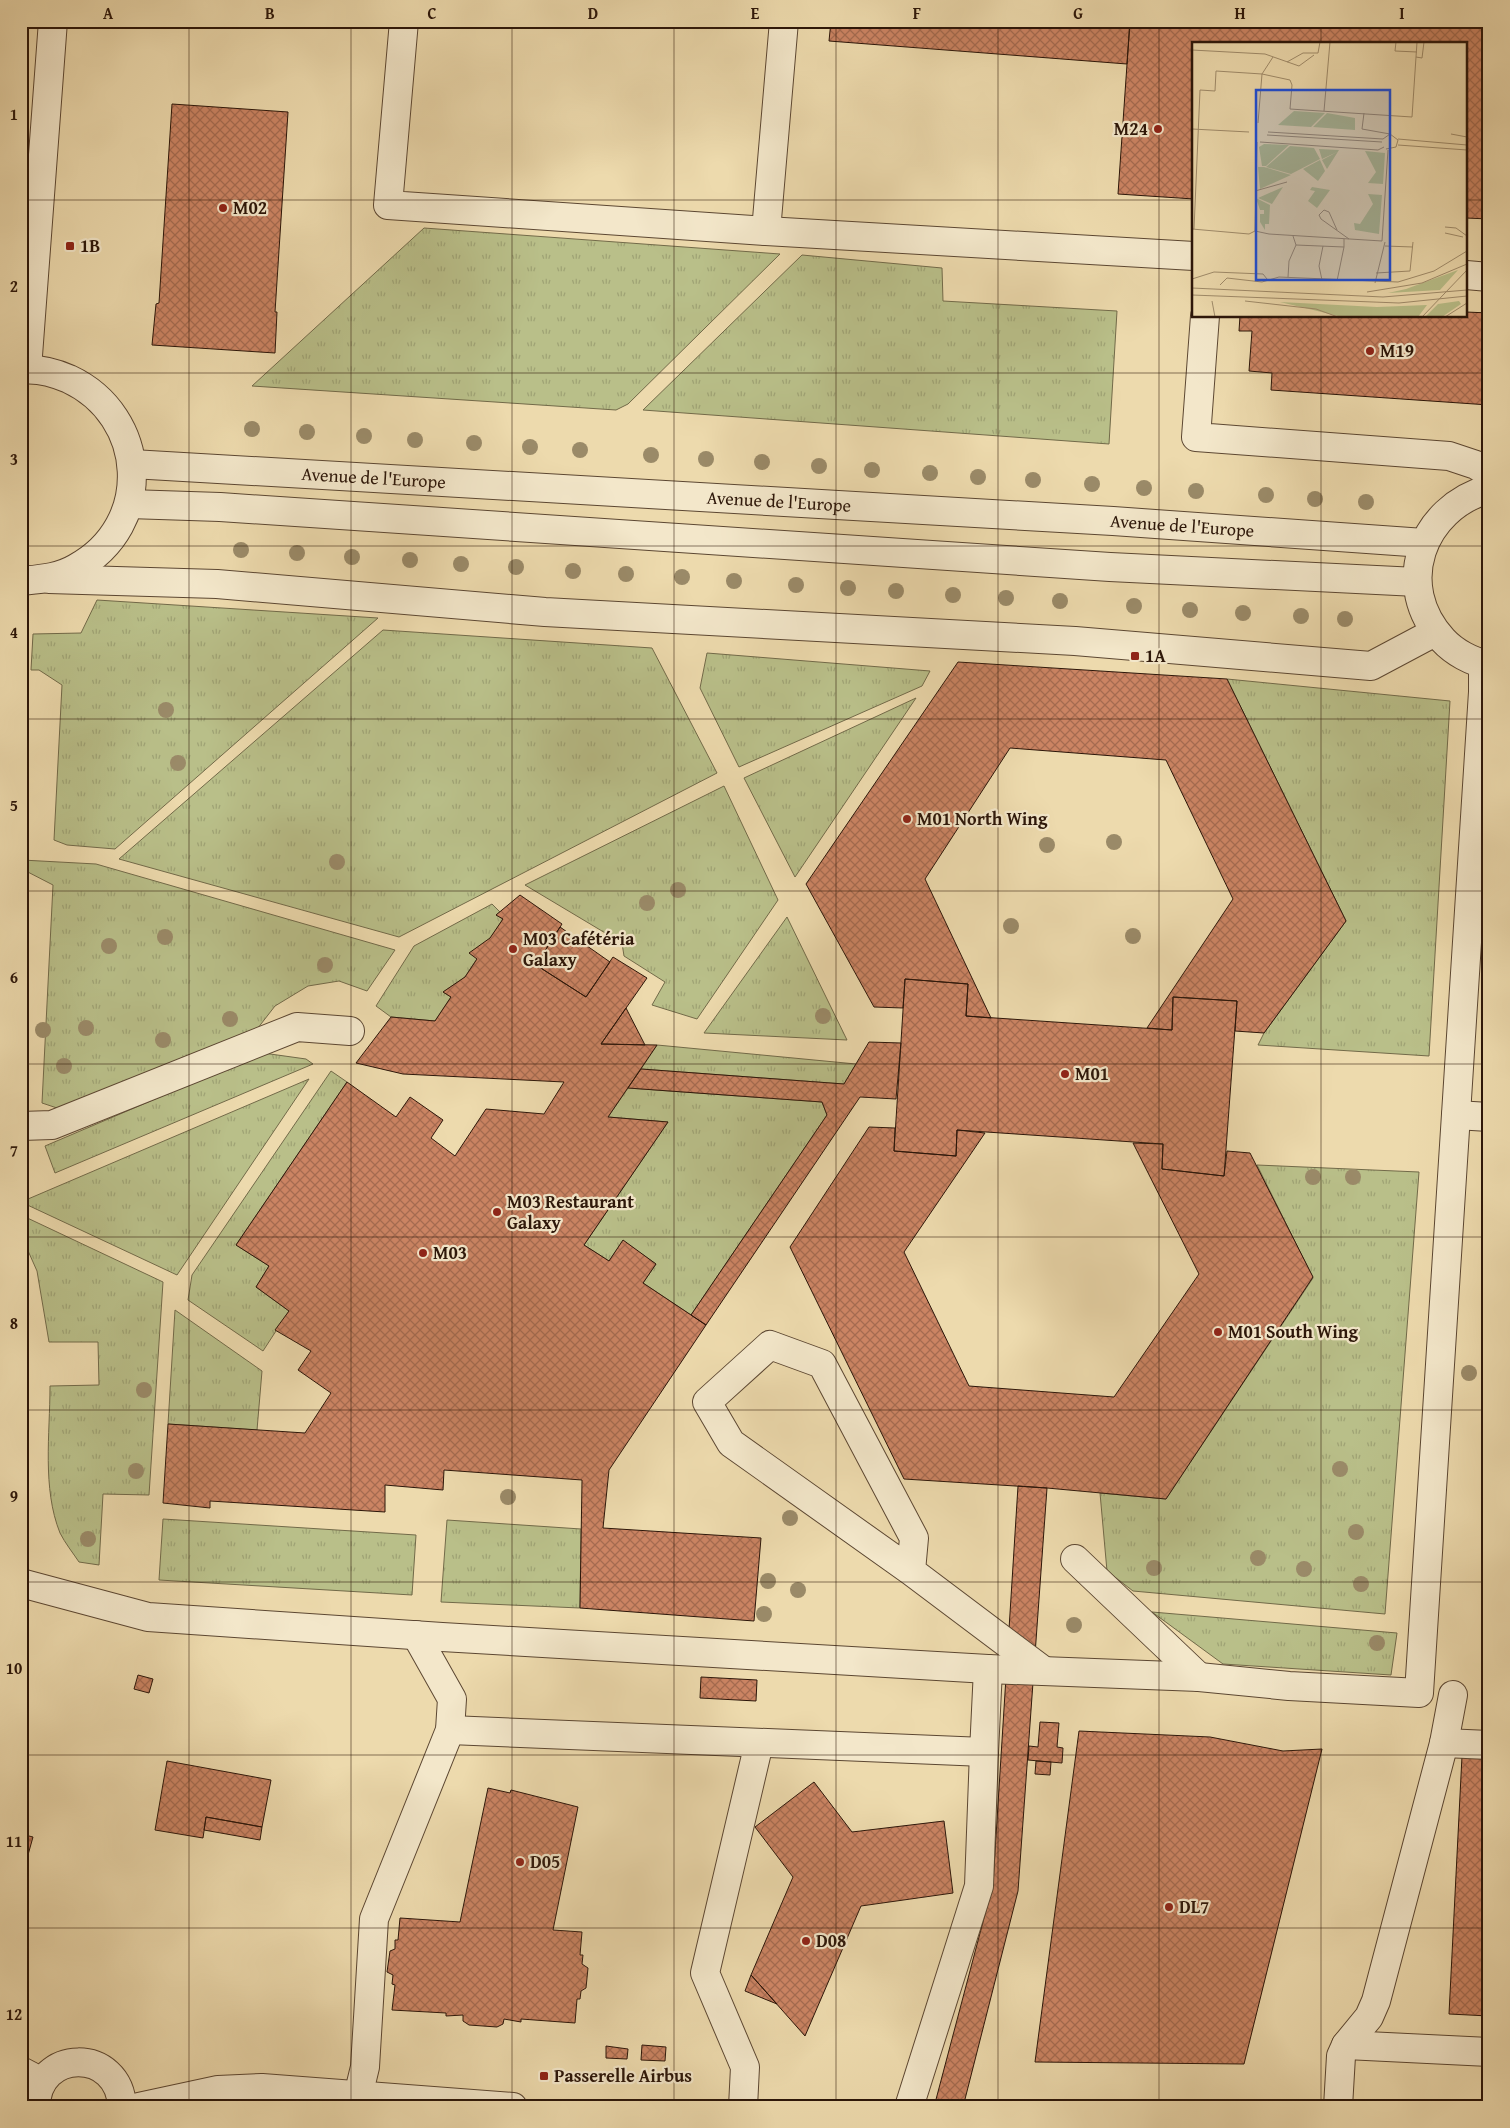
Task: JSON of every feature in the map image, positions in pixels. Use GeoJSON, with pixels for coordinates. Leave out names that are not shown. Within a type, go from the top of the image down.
{"type":"FeatureCollection","features":[{"type":"Feature","properties":{"kind":"street"},"geometry":{"type":"LineString","coordinates":[[49,579],[76,568],[99,552],[118,530],[129,504],[132,484],[132,464],[124,434],[108,408],[86,387],[58,374],[24,370],[53,21]]}},
{"type":"Feature","properties":{"kind":"street"},"geometry":{"type":"LineString","coordinates":[[404,21],[388,205],[766,231],[1192,256]]}},
{"type":"Feature","properties":{"kind":"street"},"geometry":{"type":"LineString","coordinates":[[766,231],[784,21]]}},
{"type":"Feature","properties":{"kind":"street"},"geometry":{"type":"LineString","coordinates":[[1468,276],[1489,277]]}},
{"type":"Feature","properties":{"kind":"street"},"geometry":{"type":"LineString","coordinates":[[1205,318],[1196,437],[1449,456],[1476,465],[1489,474]]}},
{"type":"Feature","properties":{"kind":"street","name":"Avenue de l'Europe"},"geometry":{"type":"LineString","coordinates":[[132,464],[1104,521],[1424,543]]}},
{"type":"Feature","properties":{"kind":"street"},"geometry":{"type":"LineString","coordinates":[[21,1583],[148,1616],[416,1635],[988,1669],[1200,1677],[1289,1686],[1419,1692],[1486,665],[1449,647],[1435,632],[1425,614],[1418,582],[1418,565],[1424,543],[1435,523],[1451,507],[1474,493],[1489,489]]}},
{"type":"Feature","properties":{"kind":"street"},"geometry":{"type":"LineString","coordinates":[[129,504],[220,507],[1110,567],[1418,582]]}},
{"type":"Feature","properties":{"kind":"street"},"geometry":{"type":"LineString","coordinates":[[21,580],[49,579],[216,584],[545,612],[1074,641],[1371,666],[1435,632]]}},
{"type":"Feature","properties":{"kind":"street"},"geometry":{"type":"LineString","coordinates":[[21,1126],[52,1125],[297,1027],[324,1027],[350,1031]]}},
{"type":"Feature","properties":{"kind":"street"},"geometry":{"type":"LineString","coordinates":[[1456,1115],[1489,1117]]}},
{"type":"Feature","properties":{"kind":"street"},"geometry":{"type":"LineString","coordinates":[[911,1571],[914,1538],[822,1364],[770,1345],[707,1402],[731,1443],[911,1571],[1044,1671]]}},
{"type":"Feature","properties":{"kind":"street"},"geometry":{"type":"LineString","coordinates":[[1075,1559],[1200,1677]]}},
{"type":"Feature","properties":{"kind":"street"},"geometry":{"type":"LineString","coordinates":[[358,2096],[365,2067],[374,1919],[450,1730],[452,1699],[416,1635]]}},
{"type":"Feature","properties":{"kind":"street"},"geometry":{"type":"LineString","coordinates":[[909,2107],[979,1886],[988,1669]]}},
{"type":"Feature","properties":{"kind":"street"},"geometry":{"type":"LineString","coordinates":[[1338,2107],[1339,2066],[1346,2045],[1360,2031],[1376,2001],[1444,1743],[1453,1695]]}},
{"type":"Feature","properties":{"kind":"street"},"geometry":{"type":"LineString","coordinates":[[450,1730],[984,1752]]}},
{"type":"Feature","properties":{"kind":"street"},"geometry":{"type":"LineString","coordinates":[[743,2107],[745,2066],[705,1973],[759,1742]]}},
{"type":"Feature","properties":{"kind":"street"},"geometry":{"type":"LineString","coordinates":[[1444,1743],[1489,1746]]}},
{"type":"Feature","properties":{"kind":"street"},"geometry":{"type":"LineString","coordinates":[[1346,2045],[1489,2052]]}},
{"type":"Feature","properties":{"kind":"street"},"geometry":{"type":"LineString","coordinates":[[33,2086],[53,2070],[67,2063],[83,2062],[98,2066],[109,2073],[118,2084],[122,2097],[122,2107]]}},
{"type":"Feature","properties":{"kind":"street"},"geometry":{"type":"LineString","coordinates":[[139,2107],[218,2090],[262,2088],[513,2107]]}},
{"type":"Feature","properties":{"kind":"green space"},"geometry":{"type":"Polygon","coordinates":[[[424,228],[780,254],[628,404],[616,410],[252,386],[424,228]]]}},
{"type":"Feature","properties":{"kind":"green space"},"geometry":{"type":"Polygon","coordinates":[[[802,255],[942,268],[943,301],[1117,311],[1109,444],[643,410],[802,255]]]}},
{"type":"Feature","properties":{"kind":"green space"},"geometry":{"type":"Polygon","coordinates":[[[97,600],[378,618],[115,849],[67,845],[54,840],[62,685],[39,670],[31,670],[33,634],[81,633],[97,600]]]}},
{"type":"Feature","properties":{"kind":"green space"},"geometry":{"type":"Polygon","coordinates":[[[383,630],[652,648],[717,773],[399,937],[119,859],[383,630]]]}},
{"type":"Feature","properties":{"kind":"green space"},"geometry":{"type":"Polygon","coordinates":[[[707,653],[930,671],[922,686],[739,767],[700,688],[707,653]]]}},
{"type":"Feature","properties":{"kind":"green space"},"geometry":{"type":"Polygon","coordinates":[[[1227,679],[1450,701],[1429,1056],[1258,1045],[1264,1033],[1346,921],[1227,679]]]}},
{"type":"Feature","properties":{"kind":"green space"},"geometry":{"type":"Polygon","coordinates":[[[916,698],[795,877],[744,778],[916,698]]]}},
{"type":"Feature","properties":{"kind":"green space"},"geometry":{"type":"Polygon","coordinates":[[[724,786],[778,900],[697,1019],[652,1005],[665,982],[624,956],[622,943],[525,885],[724,786]]]}},
{"type":"Feature","properties":{"kind":"green space"},"geometry":{"type":"Polygon","coordinates":[[[22,860],[96,864],[395,950],[367,991],[339,981],[308,986],[275,1006],[254,1033],[63,1110],[42,1103],[53,885],[22,869],[22,860]]]}},
{"type":"Feature","properties":{"kind":"green space"},"geometry":{"type":"Polygon","coordinates":[[[492,904],[500,912],[496,915],[503,919],[465,977],[443,992],[451,997],[435,1021],[391,1017],[376,1006],[414,946],[492,904]]]}},
{"type":"Feature","properties":{"kind":"green space"},"geometry":{"type":"Polygon","coordinates":[[[787,917],[847,1040],[704,1033],[787,917]]]}},
{"type":"Feature","properties":{"kind":"green space"},"geometry":{"type":"Polygon","coordinates":[[[657,1045],[856,1064],[844,1084],[641,1069],[657,1045]]]}},
{"type":"Feature","properties":{"kind":"green space"},"geometry":{"type":"Polygon","coordinates":[[[263,1053],[306,1059],[313,1064],[55,1173],[45,1146],[263,1053]]]}},
{"type":"Feature","properties":{"kind":"green space"},"geometry":{"type":"Polygon","coordinates":[[[331,1071],[347,1082],[236,1245],[269,1266],[256,1287],[289,1311],[263,1351],[188,1300],[192,1275],[331,1071]]]}},
{"type":"Feature","properties":{"kind":"green space"},"geometry":{"type":"Polygon","coordinates":[[[309,1079],[177,1275],[21,1202],[309,1079]]]}},
{"type":"Feature","properties":{"kind":"green space"},"geometry":{"type":"Polygon","coordinates":[[[628,1088],[822,1102],[827,1115],[691,1315],[643,1283],[656,1264],[623,1241],[609,1261],[584,1245],[668,1122],[608,1117],[628,1088]]]}},
{"type":"Feature","properties":{"kind":"green space"},"geometry":{"type":"Polygon","coordinates":[[[1257,1165],[1419,1172],[1385,1614],[1133,1591],[1107,1571],[1100,1493],[1166,1499],[1313,1278],[1257,1165]]]}},
{"type":"Feature","properties":{"kind":"green space"},"geometry":{"type":"Polygon","coordinates":[[[21,1215],[163,1282],[149,1495],[103,1494],[99,1565],[79,1562],[60,1533],[54,1516],[51,1498],[48,1461],[50,1386],[99,1385],[98,1342],[49,1342],[37,1271],[21,1235],[21,1215]]]}},
{"type":"Feature","properties":{"kind":"green space"},"geometry":{"type":"Polygon","coordinates":[[[175,1310],[262,1371],[257,1430],[168,1424],[175,1310]]]}},
{"type":"Feature","properties":{"kind":"green space"},"geometry":{"type":"Polygon","coordinates":[[[163,1519],[416,1535],[412,1595],[159,1580],[163,1519]]]}},
{"type":"Feature","properties":{"kind":"green space"},"geometry":{"type":"Polygon","coordinates":[[[447,1520],[581,1529],[580,1608],[441,1602],[447,1520]]]}},
{"type":"Feature","properties":{"kind":"green space"},"geometry":{"type":"Polygon","coordinates":[[[1152,1612],[1397,1633],[1391,1675],[1223,1664],[1152,1612]]]}},
{"type":"Feature","properties":{"kind":"building"},"geometry":{"type":"Polygon","coordinates":[[[831,21],[1130,21],[1127,64],[829,41],[831,21]]]}},
{"type":"Feature","properties":{"kind":"building","name":"M24"},"geometry":{"type":"Polygon","coordinates":[[[1130,21],[1489,21],[1489,219],[1468,218],[1468,42],[1192,42],[1192,199],[1118,194],[1130,21]]]}},
{"type":"Feature","properties":{"kind":"building","name":"M02"},"geometry":{"type":"Polygon","coordinates":[[[172,104],[288,112],[275,312],[277,312],[275,353],[152,345],[156,304],[159,303],[172,104]]]}},
{"type":"Feature","properties":{"kind":"building","name":"M19"},"geometry":{"type":"Polygon","coordinates":[[[1468,312],[1489,313],[1489,405],[1271,390],[1272,373],[1249,371],[1252,331],[1239,331],[1240,318],[1468,318],[1468,312]]]}},
{"type":"Feature","properties":{"kind":"building","name":"M01 North Wing"},"geometry":{"type":"Polygon","coordinates":[[[958,662],[1227,679],[1346,921],[1264,1033],[1235,1031],[1237,1001],[1173,997],[1172,1030],[1147,1028],[1233,899],[1166,760],[1010,748],[925,879],[991,1018],[966,1016],[968,984],[905,979],[903,1008],[874,1007],[806,884],[958,662]]]}},
{"type":"Feature","properties":{"kind":"building","name":"M03"},"geometry":{"type":"Polygon","coordinates":[[[520,895],[562,924],[536,965],[586,997],[613,957],[647,978],[601,1044],[657,1045],[608,1117],[668,1122],[584,1245],[609,1261],[623,1240],[656,1264],[643,1283],[706,1325],[609,1470],[603,1528],[761,1538],[754,1621],[580,1608],[582,1480],[444,1470],[443,1490],[385,1485],[385,1512],[210,1501],[210,1508],[163,1503],[168,1424],[305,1433],[331,1393],[298,1370],[311,1351],[275,1330],[289,1311],[256,1287],[269,1266],[236,1245],[347,1082],[396,1117],[410,1097],[443,1120],[431,1138],[455,1156],[486,1109],[544,1114],[564,1082],[403,1074],[356,1063],[391,1017],[435,1021],[451,997],[443,992],[465,977],[477,959],[469,953],[490,938],[503,919],[496,915],[520,895]]]}},
{"type":"Feature","properties":{"kind":"building"},"geometry":{"type":"Polygon","coordinates":[[[560,927],[610,962],[586,997],[536,965],[560,927]]]}},
{"type":"Feature","properties":{"kind":"building","name":"M01"},"geometry":{"type":"Polygon","coordinates":[[[905,979],[968,984],[966,1016],[1172,1030],[1173,997],[1237,1001],[1224,1176],[1162,1169],[1163,1144],[957,1130],[956,1156],[894,1151],[905,979]]]}},
{"type":"Feature","properties":{"kind":"building"},"geometry":{"type":"Polygon","coordinates":[[[626,1008],[645,1045],[601,1044],[626,1008]]]}},
{"type":"Feature","properties":{"kind":"building"},"geometry":{"type":"Polygon","coordinates":[[[869,1042],[901,1043],[896,1099],[860,1097],[706,1325],[691,1315],[827,1115],[822,1102],[628,1088],[641,1069],[844,1084],[869,1042]]]}},
{"type":"Feature","properties":{"kind":"building","name":"M01 South Wing"},"geometry":{"type":"Polygon","coordinates":[[[869,1127],[895,1128],[894,1151],[956,1156],[957,1130],[985,1133],[904,1252],[969,1386],[1114,1397],[1199,1274],[1133,1143],[1163,1144],[1162,1169],[1224,1176],[1227,1151],[1250,1153],[1313,1277],[1166,1499],[1047,1488],[904,1479],[790,1247],[869,1127]]]}},
{"type":"Feature","properties":{"kind":"building"},"geometry":{"type":"Polygon","coordinates":[[[1018,1486],[1047,1488],[1018,1891],[963,2107],[934,2107],[993,1884],[1018,1486]]]}},
{"type":"Feature","properties":{"kind":"building"},"geometry":{"type":"Polygon","coordinates":[[[138,1675],[153,1679],[149,1693],[134,1689],[138,1675]]]}},
{"type":"Feature","properties":{"kind":"building"},"geometry":{"type":"Polygon","coordinates":[[[701,1677],[757,1680],[756,1701],[700,1698],[701,1677]]]}},
{"type":"Feature","properties":{"kind":"building"},"geometry":{"type":"Polygon","coordinates":[[[1040,1722],[1059,1723],[1057,1747],[1063,1748],[1062,1763],[1028,1760],[1029,1746],[1038,1747],[1040,1722]]]}},
{"type":"Feature","properties":{"kind":"building","name":"DL7"},"geometry":{"type":"Polygon","coordinates":[[[1079,1731],[1210,1737],[1283,1751],[1322,1749],[1244,2064],[1035,2062],[1079,1731]]]}},
{"type":"Feature","properties":{"kind":"building"},"geometry":{"type":"Polygon","coordinates":[[[1462,1756],[1489,1757],[1489,2016],[1449,2014],[1462,1756]]]}},
{"type":"Feature","properties":{"kind":"building"},"geometry":{"type":"Polygon","coordinates":[[[167,1761],[271,1780],[262,1827],[206,1817],[203,1838],[155,1830],[167,1761]]]}},
{"type":"Feature","properties":{"kind":"building"},"geometry":{"type":"Polygon","coordinates":[[[1036,1761],[1051,1762],[1050,1775],[1035,1774],[1036,1761]]]}},
{"type":"Feature","properties":{"kind":"building","name":"D08"},"geometry":{"type":"Polygon","coordinates":[[[814,1782],[852,1832],[944,1821],[953,1893],[861,1906],[805,2036],[751,1975],[793,1877],[755,1827],[814,1782]]]}},
{"type":"Feature","properties":{"kind":"building","name":"D05"},"geometry":{"type":"Polygon","coordinates":[[[488,1788],[510,1793],[511,1790],[578,1807],[553,1930],[582,1932],[580,1955],[583,1955],[582,1964],[588,1968],[586,1988],[581,1991],[580,1999],[577,1999],[575,2023],[521,2019],[521,2022],[504,2019],[503,2024],[497,2027],[469,2025],[463,2021],[463,2015],[446,2016],[446,2013],[392,2010],[395,1985],[392,1984],[393,1975],[387,1972],[390,1951],[395,1949],[395,1940],[398,1940],[400,1918],[460,1922],[488,1788]]]}},
{"type":"Feature","properties":{"kind":"building"},"geometry":{"type":"Polygon","coordinates":[[[206,1817],[262,1827],[260,1840],[204,1830],[206,1817]]]}},
{"type":"Feature","properties":{"kind":"building"},"geometry":{"type":"Polygon","coordinates":[[[21,1834],[33,1837],[21,1880],[21,1834]]]}},
{"type":"Feature","properties":{"kind":"building"},"geometry":{"type":"Polygon","coordinates":[[[751,1975],[777,2004],[745,1991],[751,1975]]]}},
{"type":"Feature","properties":{"kind":"building"},"geometry":{"type":"Polygon","coordinates":[[[642,2045],[666,2047],[665,2061],[641,2060],[642,2045]]]}},
{"type":"Feature","properties":{"kind":"building"},"geometry":{"type":"Polygon","coordinates":[[[606,2046],[628,2049],[627,2059],[606,2058],[606,2046]]]}},
{"type":"Feature","properties":{"kind":"place","name":"M24"},"geometry":{"type":"Point","coordinates":[1158,129]}},
{"type":"Feature","properties":{"kind":"place","name":"M02"},"geometry":{"type":"Point","coordinates":[223,208]}},
{"type":"Feature","properties":{"kind":"place","name":"1B"},"geometry":{"type":"Point","coordinates":[70,246]}},
{"type":"Feature","properties":{"kind":"place","name":"M19"},"geometry":{"type":"Point","coordinates":[1370,351]}},
{"type":"Feature","properties":{"kind":"place","name":"1A"},"geometry":{"type":"Point","coordinates":[1135,656]}},
{"type":"Feature","properties":{"kind":"place","name":"M01 North Wing"},"geometry":{"type":"Point","coordinates":[907,819]}},
{"type":"Feature","properties":{"kind":"place","name":"M03 Cafétéria Galaxy"},"geometry":{"type":"Point","coordinates":[513,949]}},
{"type":"Feature","properties":{"kind":"place","name":"M01"},"geometry":{"type":"Point","coordinates":[1065,1074]}},
{"type":"Feature","properties":{"kind":"place","name":"M03 Restaurant Galaxy"},"geometry":{"type":"Point","coordinates":[497,1212]}},
{"type":"Feature","properties":{"kind":"place","name":"M03"},"geometry":{"type":"Point","coordinates":[423,1253]}},
{"type":"Feature","properties":{"kind":"place","name":"M01 South Wing"},"geometry":{"type":"Point","coordinates":[1218,1332]}},
{"type":"Feature","properties":{"kind":"place","name":"D05"},"geometry":{"type":"Point","coordinates":[520,1862]}},
{"type":"Feature","properties":{"kind":"place","name":"DL7"},"geometry":{"type":"Point","coordinates":[1169,1907]}},
{"type":"Feature","properties":{"kind":"place","name":"D08"},"geometry":{"type":"Point","coordinates":[806,1941]}},
{"type":"Feature","properties":{"kind":"place","name":"Passerelle Airbus"},"geometry":{"type":"Point","coordinates":[544,2076]}}]}
